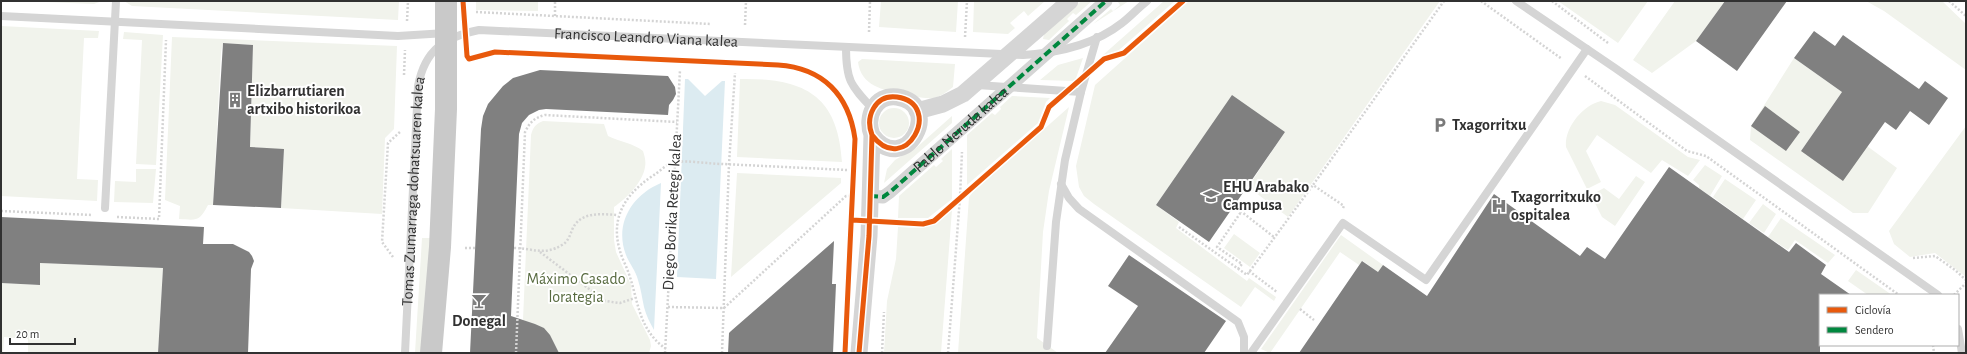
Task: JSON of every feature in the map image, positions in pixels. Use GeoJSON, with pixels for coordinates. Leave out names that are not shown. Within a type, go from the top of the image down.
{"type":"FeatureCollection","features":[{"type":"Feature","properties":{"kind":"main road","name":"Tomas Zumarraga dohatsuaren kalea"},"geometry":{"type":"LineString","coordinates":[[431,353],[440,232],[446,109],[446,1]]}},
{"type":"Feature","properties":{"kind":"street"},"geometry":{"type":"LineString","coordinates":[[917,111],[943,104],[963,94],[1070,1]]}},
{"type":"Feature","properties":{"kind":"street","name":"Pablo Neruda kalea"},"geometry":{"type":"LineString","coordinates":[[870,196],[883,197],[962,130],[1106,1]]}},
{"type":"Feature","properties":{"kind":"street"},"geometry":{"type":"LineString","coordinates":[[859,353],[869,236],[872,135],[869,126],[869,117],[872,109],[878,102],[886,98],[895,97],[904,99],[912,104],[917,111],[919,127],[917,134],[912,141],[898,148],[883,145],[872,135]]}},
{"type":"Feature","properties":{"kind":"street","name":"Pablo Neruda kalea"},"geometry":{"type":"LineString","coordinates":[[871,177],[882,162],[898,148]]}},
{"type":"Feature","properties":{"kind":"lane"},"geometry":{"type":"LineString","coordinates":[[105,208],[116,1]]}},
{"type":"Feature","properties":{"kind":"lane","name":"Pablo Neruda kalea"},"geometry":{"type":"LineString","coordinates":[[1009,55],[1047,53],[1075,46],[1097,37],[1121,24],[1147,1]]}},
{"type":"Feature","properties":{"kind":"lane"},"geometry":{"type":"LineString","coordinates":[[1520,2],[1937,294]]}},
{"type":"Feature","properties":{"kind":"lane"},"geometry":{"type":"LineString","coordinates":[[1,16],[406,36],[447,36]]}},
{"type":"Feature","properties":{"kind":"lane","name":"Francisco Leandro Viana kalea"},"geometry":{"type":"LineString","coordinates":[[447,36],[479,30],[1009,55]]}},
{"type":"Feature","properties":{"kind":"lane","name":"Tomas Zumarraga dohatsuaren kalea"},"geometry":{"type":"LineString","coordinates":[[405,353],[418,86],[424,64],[447,36]]}},
{"type":"Feature","properties":{"kind":"lane"},"geometry":{"type":"LineString","coordinates":[[1047,346],[1056,222],[1061,184],[1081,92],[1097,37]]}},
{"type":"Feature","properties":{"kind":"lane"},"geometry":{"type":"LineString","coordinates":[[846,47],[848,76],[853,87],[872,109]]}},
{"type":"Feature","properties":{"kind":"lane"},"geometry":{"type":"LineString","coordinates":[[1251,353],[1343,223],[1426,280],[1587,49]]}},
{"type":"Feature","properties":{"kind":"lane"},"geometry":{"type":"LineString","coordinates":[[974,84],[1081,92]]}},
{"type":"Feature","properties":{"kind":"lane"},"geometry":{"type":"LineString","coordinates":[[1061,184],[1069,198],[1079,209],[1238,322],[1244,337],[1244,353]]}},
{"type":"Feature","properties":{"kind":"lane"},"geometry":{"type":"LineString","coordinates":[[1959,335],[1962,353]]}},
{"type":"Feature","properties":{"kind":"path"},"geometry":{"type":"LineString","coordinates":[[404,76],[408,1]]}},
{"type":"Feature","properties":{"kind":"path"},"geometry":{"type":"LineString","coordinates":[[555,1],[555,16]]}},
{"type":"Feature","properties":{"kind":"path"},"geometry":{"type":"LineString","coordinates":[[744,26],[746,1]]}},
{"type":"Feature","properties":{"kind":"path"},"geometry":{"type":"LineString","coordinates":[[869,32],[870,1]]}},
{"type":"Feature","properties":{"kind":"path"},"geometry":{"type":"LineString","coordinates":[[964,53],[967,1]]}},
{"type":"Feature","properties":{"kind":"path"},"geometry":{"type":"LineString","coordinates":[[1179,227],[1247,275],[1444,1]]}},
{"type":"Feature","properties":{"kind":"path"},"geometry":{"type":"LineString","coordinates":[[1481,1],[1687,151],[1706,156],[1899,294]]}},
{"type":"Feature","properties":{"kind":"path"},"geometry":{"type":"LineString","coordinates":[[1949,1],[1966,16]]}},
{"type":"Feature","properties":{"kind":"path"},"geometry":{"type":"LineString","coordinates":[[112,216],[159,219],[166,32]]}},
{"type":"Feature","properties":{"kind":"path"},"geometry":{"type":"LineString","coordinates":[[722,353],[728,164],[735,73]]}},
{"type":"Feature","properties":{"kind":"path"},"geometry":{"type":"LineString","coordinates":[[516,353],[525,132],[530,123],[536,118],[545,115],[677,122]]}},
{"type":"Feature","properties":{"kind":"path"},"geometry":{"type":"LineString","coordinates":[[393,263],[393,256],[382,242],[388,143],[401,132],[401,126]]}},
{"type":"Feature","properties":{"kind":"path"},"geometry":{"type":"LineString","coordinates":[[948,353],[960,197],[962,130]]}},
{"type":"Feature","properties":{"kind":"path"},"geometry":{"type":"LineString","coordinates":[[666,349],[655,342],[643,323],[631,279],[619,251],[616,234],[618,215],[624,202],[646,180],[674,162],[847,170]]}},
{"type":"Feature","properties":{"kind":"path"},"geometry":{"type":"LineString","coordinates":[[1313,185],[1344,206],[1340,212]]}},
{"type":"Feature","properties":{"kind":"path"},"geometry":{"type":"LineString","coordinates":[[852,204],[853,189]]}},
{"type":"Feature","properties":{"kind":"path"},"geometry":{"type":"LineString","coordinates":[[955,202],[966,192]]}},
{"type":"Feature","properties":{"kind":"path"},"geometry":{"type":"LineString","coordinates":[[668,307],[724,308],[846,196]]}},
{"type":"Feature","properties":{"kind":"path"},"geometry":{"type":"LineString","coordinates":[[1234,206],[1274,238]]}},
{"type":"Feature","properties":{"kind":"path"},"geometry":{"type":"LineString","coordinates":[[1,211],[96,216]]}},
{"type":"Feature","properties":{"kind":"path"},"geometry":{"type":"LineString","coordinates":[[1238,269],[1242,264],[1217,247],[1241,212]]}},
{"type":"Feature","properties":{"kind":"path"},"geometry":{"type":"LineString","coordinates":[[540,252],[563,245],[568,240],[575,224],[581,218],[600,214],[618,215]]}},
{"type":"Feature","properties":{"kind":"path"},"geometry":{"type":"LineString","coordinates":[[465,248],[475,248]]}},
{"type":"Feature","properties":{"kind":"path"},"geometry":{"type":"LineString","coordinates":[[514,248],[540,252],[605,301],[620,303],[635,298]]}},
{"type":"Feature","properties":{"kind":"path"},"geometry":{"type":"LineString","coordinates":[[1955,294],[1966,283]]}},
{"type":"Feature","properties":{"kind":"green space"},"geometry":{"type":"Polygon","coordinates":[[[21,1],[102,1],[94,4],[21,1]]]}},
{"type":"Feature","properties":{"kind":"green space"},"geometry":{"type":"Polygon","coordinates":[[[124,1],[399,1],[398,20],[132,6],[124,1]]]}},
{"type":"Feature","properties":{"kind":"green space"},"geometry":{"type":"Polygon","coordinates":[[[476,1],[538,1],[538,11],[476,10],[476,1]]]}},
{"type":"Feature","properties":{"kind":"green space"},"geometry":{"type":"Polygon","coordinates":[[[881,1],[958,1],[956,32],[879,27],[881,1]]]}},
{"type":"Feature","properties":{"kind":"green space"},"geometry":{"type":"Polygon","coordinates":[[[974,1],[1045,1],[1028,16],[1024,11],[1010,23],[1015,28],[1008,34],[973,32],[974,1]]]}},
{"type":"Feature","properties":{"kind":"green space"},"geometry":{"type":"Polygon","coordinates":[[[1081,1],[1092,1],[1076,15],[1073,13],[1067,19],[1069,21],[1049,40],[1043,39],[1044,34],[1081,1]]]}},
{"type":"Feature","properties":{"kind":"green space"},"geometry":{"type":"Polygon","coordinates":[[[1129,1],[1093,24],[1111,9],[1113,11],[1120,5],[1118,2],[1129,1]]]}},
{"type":"Feature","properties":{"kind":"green space"},"geometry":{"type":"Polygon","coordinates":[[[1164,1],[1175,1],[1119,50],[1103,55],[1164,1]]]}},
{"type":"Feature","properties":{"kind":"green space"},"geometry":{"type":"Polygon","coordinates":[[[1189,1],[1440,1],[1288,217],[1248,187],[1285,132],[1232,96],[1156,205],[1179,222],[1176,228],[1247,281],[1249,278],[1276,297],[1274,301],[1255,287],[1241,307],[1094,204],[1084,196],[1079,187],[1076,166],[1095,85],[1189,1]]]}},
{"type":"Feature","properties":{"kind":"green space"},"geometry":{"type":"Polygon","coordinates":[[[1558,1],[1648,1],[1618,43],[1558,1]]]}},
{"type":"Feature","properties":{"kind":"green space"},"geometry":{"type":"Polygon","coordinates":[[[1675,1],[1725,1],[1696,41],[1652,73],[1633,60],[1675,1]]]}},
{"type":"Feature","properties":{"kind":"green space"},"geometry":{"type":"Polygon","coordinates":[[[1866,1],[1942,1],[1966,24],[1966,70],[1884,11],[1866,1]]]}},
{"type":"Feature","properties":{"kind":"green space"},"geometry":{"type":"Polygon","coordinates":[[[1,26],[99,31],[98,38],[84,38],[77,179],[98,180],[97,201],[1,196],[1,26]]]}},
{"type":"Feature","properties":{"kind":"green space"},"geometry":{"type":"Polygon","coordinates":[[[124,32],[163,35],[156,165],[136,164],[142,40],[123,39],[124,32]]]}},
{"type":"Feature","properties":{"kind":"green space"},"geometry":{"type":"Polygon","coordinates":[[[172,37],[397,46],[394,129],[385,138],[382,214],[281,208],[284,150],[250,147],[253,45],[223,43],[221,52],[213,205],[208,205],[197,219],[179,219],[180,206],[165,200],[172,37]]]}},
{"type":"Feature","properties":{"kind":"green space"},"geometry":{"type":"Polygon","coordinates":[[[1083,58],[1075,81],[1040,80],[1058,65],[1083,58]]]}},
{"type":"Feature","properties":{"kind":"green space"},"geometry":{"type":"Polygon","coordinates":[[[1794,58],[1842,92],[1801,151],[1867,146],[1897,168],[1868,213],[1853,213],[1750,140],[1751,126],[1794,58]]]}},
{"type":"Feature","properties":{"kind":"green space"},"geometry":{"type":"Polygon","coordinates":[[[862,59],[955,64],[953,87],[944,94],[934,98],[918,97],[888,91],[874,86],[863,77],[858,62],[862,59]]]}},
{"type":"Feature","properties":{"kind":"green space"},"geometry":{"type":"Polygon","coordinates":[[[740,79],[762,79],[782,82],[799,87],[813,95],[825,106],[833,120],[839,139],[842,162],[737,157],[740,79]]]}},
{"type":"Feature","properties":{"kind":"green space"},"geometry":{"type":"Polygon","coordinates":[[[1012,96],[1050,98],[1046,102],[1038,123],[967,185],[967,135],[992,113],[995,115],[1001,109],[1000,107],[1012,96]]]}},
{"type":"Feature","properties":{"kind":"green space"},"geometry":{"type":"Polygon","coordinates":[[[1601,101],[1615,105],[1688,157],[1700,160],[1688,176],[1662,160],[1651,173],[1597,135],[1586,151],[1601,182],[1587,189],[1566,147],[1566,140],[1571,125],[1581,112],[1594,103],[1601,101]]]}},
{"type":"Feature","properties":{"kind":"green space"},"geometry":{"type":"Polygon","coordinates":[[[1069,107],[1049,191],[1043,232],[1037,338],[1058,353],[958,353],[969,197],[1069,107]]]}},
{"type":"Feature","properties":{"kind":"green space"},"geometry":{"type":"Polygon","coordinates":[[[894,108],[905,112],[909,123],[905,134],[894,138],[883,134],[879,123],[883,112],[894,108]]]}},
{"type":"Feature","properties":{"kind":"green space"},"geometry":{"type":"Polygon","coordinates":[[[952,116],[952,123],[884,183],[887,169],[895,160],[916,148],[952,116]]]}},
{"type":"Feature","properties":{"kind":"green space","name":"Máximo Casado lorategia"},"geometry":{"type":"Polygon","coordinates":[[[543,121],[604,124],[608,136],[635,146],[643,151],[645,159],[644,173],[629,195],[614,207],[614,240],[616,252],[631,285],[632,304],[650,340],[651,346],[649,353],[555,353],[544,328],[523,320],[531,135],[535,126],[543,121]]]}},
{"type":"Feature","properties":{"kind":"green space"},"geometry":{"type":"Polygon","coordinates":[[[1966,126],[1966,277],[1935,253],[1910,257],[1894,244],[1889,231],[1966,126]]]}},
{"type":"Feature","properties":{"kind":"green space"},"geometry":{"type":"Polygon","coordinates":[[[952,149],[952,199],[928,218],[898,218],[899,196],[934,165],[936,167],[943,161],[941,159],[952,149]]]}},
{"type":"Feature","properties":{"kind":"green space"},"geometry":{"type":"Polygon","coordinates":[[[1705,165],[1722,176],[1710,196],[1699,188],[1699,185],[1693,180],[1705,165]]]}},
{"type":"Feature","properties":{"kind":"green space"},"geometry":{"type":"Polygon","coordinates":[[[136,169],[156,169],[153,203],[114,202],[115,181],[136,182],[136,169]]]}},
{"type":"Feature","properties":{"kind":"green space"},"geometry":{"type":"Polygon","coordinates":[[[737,173],[841,178],[841,183],[731,277],[737,173]]]}},
{"type":"Feature","properties":{"kind":"green space"},"geometry":{"type":"Polygon","coordinates":[[[1636,176],[1645,182],[1615,226],[1602,217],[1591,195],[1604,188],[1619,199],[1636,176]]]}},
{"type":"Feature","properties":{"kind":"green space"},"geometry":{"type":"Polygon","coordinates":[[[1725,179],[1756,200],[1743,219],[1713,197],[1725,179]]]}},
{"type":"Feature","properties":{"kind":"green space"},"geometry":{"type":"Polygon","coordinates":[[[1763,204],[1776,214],[1764,233],[1749,223],[1763,204]]]}},
{"type":"Feature","properties":{"kind":"green space"},"geometry":{"type":"Polygon","coordinates":[[[952,210],[941,353],[884,353],[887,301],[896,259],[898,227],[916,228],[928,226],[938,221],[952,210]]]}},
{"type":"Feature","properties":{"kind":"green space"},"geometry":{"type":"Polygon","coordinates":[[[1781,218],[1835,255],[1828,263],[1795,240],[1788,250],[1768,237],[1781,218]]]}},
{"type":"Feature","properties":{"kind":"green space"},"geometry":{"type":"Polygon","coordinates":[[[1234,234],[1260,253],[1250,267],[1224,248],[1234,234]]]}},
{"type":"Feature","properties":{"kind":"green space"},"geometry":{"type":"Polygon","coordinates":[[[1341,235],[1383,265],[1378,272],[1363,261],[1359,265],[1340,252],[1270,353],[1261,349],[1341,235]]]}},
{"type":"Feature","properties":{"kind":"green space"},"geometry":{"type":"Polygon","coordinates":[[[422,238],[431,238],[421,353],[415,353],[422,238]]]}},
{"type":"Feature","properties":{"kind":"green space"},"geometry":{"type":"Polygon","coordinates":[[[40,263],[163,268],[158,353],[28,353],[28,339],[4,337],[3,353],[1,353],[1,283],[39,285],[40,263]]]}},
{"type":"Feature","properties":{"kind":"green space"},"geometry":{"type":"Polygon","coordinates":[[[1856,270],[1891,294],[1867,294],[1848,281],[1856,270]]]}},
{"type":"Feature","properties":{"kind":"shaded area"},"geometry":{"type":"Polygon","coordinates":[[[685,79],[688,79],[705,96],[722,81],[725,81],[716,279],[677,277],[685,79]]]}},
{"type":"Feature","properties":{"kind":"shaded area"},"geometry":{"type":"Polygon","coordinates":[[[661,183],[654,330],[645,310],[637,277],[626,255],[622,232],[628,212],[634,203],[651,188],[661,183]]]}},
{"type":"Feature","properties":{"kind":"building"},"geometry":{"type":"Polygon","coordinates":[[[1725,1],[1787,1],[1737,71],[1696,41],[1725,1]]]}},
{"type":"Feature","properties":{"kind":"building"},"geometry":{"type":"Polygon","coordinates":[[[1814,31],[1835,46],[1843,35],[1919,89],[1925,81],[1948,98],[1929,125],[1910,111],[1896,130],[1885,122],[1843,181],[1801,151],[1842,92],[1794,58],[1814,31]]]}},
{"type":"Feature","properties":{"kind":"building","name":"Elizbarrutiaren artxibo historikoa"},"geometry":{"type":"Polygon","coordinates":[[[223,43],[253,45],[250,147],[284,149],[281,208],[213,205],[223,43]]]}},
{"type":"Feature","properties":{"kind":"building"},"geometry":{"type":"Polygon","coordinates":[[[540,70],[668,76],[675,87],[676,94],[669,105],[668,115],[546,109],[539,110],[529,115],[522,123],[519,134],[511,316],[544,328],[550,335],[559,353],[470,353],[481,129],[483,116],[488,104],[503,86],[513,78],[540,70]]]}},
{"type":"Feature","properties":{"kind":"building","name":"EHU Arabako Campusa"},"geometry":{"type":"Polygon","coordinates":[[[1232,95],[1285,132],[1209,242],[1156,205],[1232,95]]]}},
{"type":"Feature","properties":{"kind":"building"},"geometry":{"type":"Polygon","coordinates":[[[1765,106],[1800,132],[1786,151],[1751,126],[1765,106]]]}},
{"type":"Feature","properties":{"kind":"building"},"geometry":{"type":"Polygon","coordinates":[[[1669,167],[1789,252],[1796,243],[1826,265],[1821,274],[1850,294],[1819,294],[1820,353],[1299,353],[1362,261],[1378,272],[1383,265],[1427,296],[1494,194],[1580,256],[1587,247],[1605,259],[1669,167]]]}},
{"type":"Feature","properties":{"kind":"building"},"geometry":{"type":"Polygon","coordinates":[[[1,217],[204,227],[203,244],[233,244],[249,252],[254,261],[251,269],[248,353],[158,353],[163,268],[40,263],[40,285],[1,283],[1,217]]]}},
{"type":"Feature","properties":{"kind":"building"},"geometry":{"type":"Polygon","coordinates":[[[834,241],[832,284],[836,284],[833,353],[728,353],[729,333],[834,241]]]}},
{"type":"Feature","properties":{"kind":"building"},"geometry":{"type":"Polygon","coordinates":[[[1129,255],[1226,321],[1204,353],[1105,353],[1138,306],[1108,286],[1129,255]]]}},
{"type":"Feature","properties":{"kind":"marked path"},"geometry":{"type":"LineString","coordinates":[[870,196],[883,197],[890,192],[1106,1]]}},
{"type":"Feature","properties":{"kind":"cycle path"},"geometry":{"type":"LineString","coordinates":[[463,1],[467,56],[469,59],[495,52],[778,65],[794,67],[808,72],[821,78],[831,87],[840,97],[847,109],[852,123],[855,139],[845,353]]}},
{"type":"Feature","properties":{"kind":"cycle path"},"geometry":{"type":"LineString","coordinates":[[852,220],[923,224],[934,221],[1041,127],[1049,107],[1104,59],[1124,53],[1183,1]]}},
{"type":"Feature","properties":{"kind":"cycle path"},"geometry":{"type":"LineString","coordinates":[[859,353],[869,236],[872,135],[870,128],[871,114],[878,103],[889,97],[897,97],[911,102],[918,112],[919,124],[915,135],[907,144],[897,149],[885,146],[872,135]]}},
{"type":"Feature","properties":{"kind":"place","name":"Elizbarrutiaren artxibo historikoa"},"geometry":{"type":"Point","coordinates":[235,100]}},
{"type":"Feature","properties":{"kind":"place","name":"Txagorritxu"},"geometry":{"type":"Point","coordinates":[1440,125]}},
{"type":"Feature","properties":{"kind":"place","name":"EHU Arabako Campusa"},"geometry":{"type":"Point","coordinates":[1211,196]}},
{"type":"Feature","properties":{"kind":"place","name":"Txagorritxuko ospitalea"},"geometry":{"type":"Point","coordinates":[1499,206]}},
{"type":"Feature","properties":{"kind":"place","name":"Donegal"},"geometry":{"type":"Point","coordinates":[479,301]}}]}
